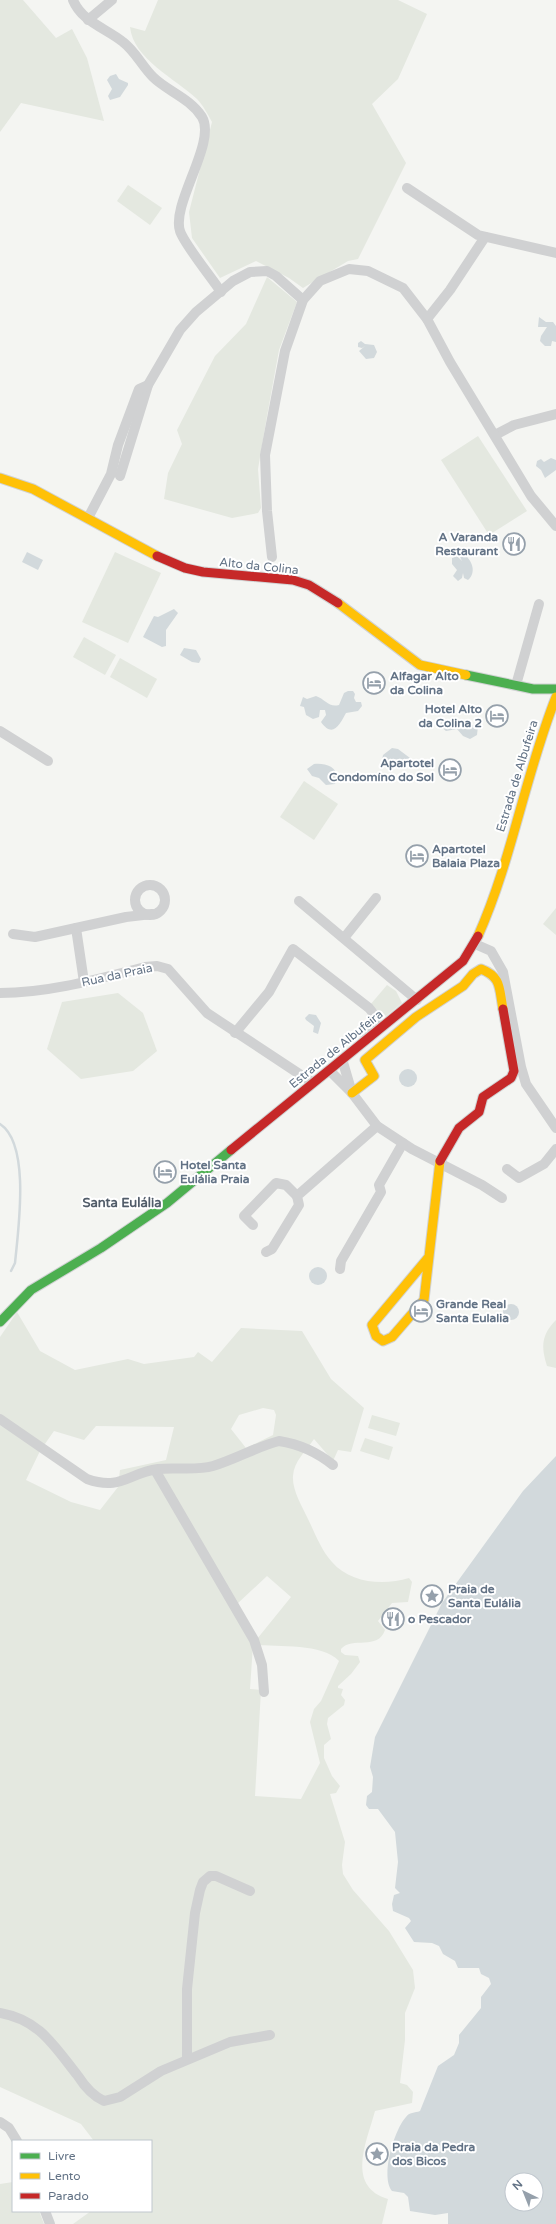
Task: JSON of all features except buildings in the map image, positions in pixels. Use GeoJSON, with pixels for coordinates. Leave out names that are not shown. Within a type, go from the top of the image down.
{"type":"FeatureCollection","features":[{"type":"Feature","properties":{"kind":"street"},"geometry":{"type":"LineString","coordinates":[[73,0],[76,8],[88,20],[124,42],[153,77],[189,103],[202,118],[205,134],[180,216],[180,231],[221,292]]}},
{"type":"Feature","properties":{"kind":"street"},"geometry":{"type":"LineString","coordinates":[[88,20],[112,0]]}},
{"type":"Feature","properties":{"kind":"street"},"geometry":{"type":"LineString","coordinates":[[407,188],[478,235],[556,253]]}},
{"type":"Feature","properties":{"kind":"street"},"geometry":{"type":"LineString","coordinates":[[427,319],[450,290],[485,236]]}},
{"type":"Feature","properties":{"kind":"street"},"geometry":{"type":"LineString","coordinates":[[272,557],[267,511],[265,455],[285,351],[303,300],[320,281],[349,269],[368,271],[403,288],[427,319],[531,496],[556,526]]}},
{"type":"Feature","properties":{"kind":"street"},"geometry":{"type":"LineString","coordinates":[[120,476],[148,385],[180,330],[196,312],[233,282],[250,272],[266,271],[276,276],[303,300]]}},
{"type":"Feature","properties":{"kind":"street"},"geometry":{"type":"LineString","coordinates":[[88,518],[111,474],[118,445],[138,389],[148,385]]}},
{"type":"Feature","properties":{"kind":"street"},"geometry":{"type":"LineString","coordinates":[[495,435],[514,425],[556,414]]}},
{"type":"Feature","properties":{"kind":"street","name":"Alto da Colina"},"geometry":{"type":"LineString","coordinates":[[0,478],[33,488],[184,568],[203,572],[293,580],[309,585],[334,600],[420,665],[533,689],[556,689]]}},
{"type":"Feature","properties":{"kind":"street"},"geometry":{"type":"LineString","coordinates":[[516,685],[539,604]]}},
{"type":"Feature","properties":{"kind":"street"},"geometry":{"type":"LineString","coordinates":[[533,689],[542,699],[549,713]]}},
{"type":"Feature","properties":{"kind":"street","name":"Estrada de Albufeira"},"geometry":{"type":"LineString","coordinates":[[0,1322],[31,1290],[102,1248],[167,1203],[463,961],[475,944],[483,926],[498,882],[525,784],[549,713],[556,697]]}},
{"type":"Feature","properties":{"kind":"street"},"geometry":{"type":"LineString","coordinates":[[0,730],[48,761]]}},
{"type":"Feature","properties":{"kind":"street"},"geometry":{"type":"LineString","coordinates":[[13,934],[35,937],[126,917],[152,914],[160,911],[165,902],[164,894],[157,886],[146,885],[137,893],[136,904],[133,912],[126,917]]}},
{"type":"Feature","properties":{"kind":"street"},"geometry":{"type":"LineString","coordinates":[[344,938],[376,898]]}},
{"type":"Feature","properties":{"kind":"street"},"geometry":{"type":"LineString","coordinates":[[299,901],[417,1000]]}},
{"type":"Feature","properties":{"kind":"street"},"geometry":{"type":"LineString","coordinates":[[136,904],[142,912],[152,914]]}},
{"type":"Feature","properties":{"kind":"street"},"geometry":{"type":"LineString","coordinates":[[76,928],[84,982]]}},
{"type":"Feature","properties":{"kind":"street"},"geometry":{"type":"LineString","coordinates":[[475,944],[491,951],[503,972],[524,1078],[556,1128]]}},
{"type":"Feature","properties":{"kind":"street"},"geometry":{"type":"LineString","coordinates":[[235,1033],[269,992],[293,949],[369,1008],[377,1018],[361,1032]]}},
{"type":"Feature","properties":{"kind":"street","name":"Rua da Praia"},"geometry":{"type":"LineString","coordinates":[[0,993],[22,993],[84,982],[145,967],[157,966],[168,969],[207,1013],[235,1033],[313,1083]]}},
{"type":"Feature","properties":{"kind":"street"},"geometry":{"type":"LineString","coordinates":[[352,1093],[374,1076],[365,1060],[416,1017],[463,986],[473,974],[481,969],[491,973],[497,979],[500,988],[502,1011],[514,1071],[511,1078],[484,1097],[479,1112],[459,1128],[439,1162],[438,1193],[428,1258],[424,1300],[392,1338],[383,1341],[376,1336],[372,1326],[428,1258]]}},
{"type":"Feature","properties":{"kind":"street"},"geometry":{"type":"LineString","coordinates":[[342,1059],[352,1093]]}},
{"type":"Feature","properties":{"kind":"street"},"geometry":{"type":"LineString","coordinates":[[329,1070],[352,1093],[377,1126],[408,1146],[482,1185],[502,1198]]}},
{"type":"Feature","properties":{"kind":"street"},"geometry":{"type":"LineString","coordinates":[[297,1196],[377,1126]]}},
{"type":"Feature","properties":{"kind":"street"},"geometry":{"type":"LineString","coordinates":[[408,1146],[438,1174]]}},
{"type":"Feature","properties":{"kind":"street"},"geometry":{"type":"LineString","coordinates":[[340,1269],[341,1261],[381,1192],[379,1185],[408,1146]]}},
{"type":"Feature","properties":{"kind":"street"},"geometry":{"type":"LineString","coordinates":[[507,1169],[519,1178],[544,1164],[556,1149]]}},
{"type":"Feature","properties":{"kind":"street"},"geometry":{"type":"LineString","coordinates":[[438,1174],[451,1169]]}},
{"type":"Feature","properties":{"kind":"street"},"geometry":{"type":"LineString","coordinates":[[253,1225],[244,1216],[276,1183],[286,1185],[297,1196],[299,1205],[272,1249],[266,1252]]}},
{"type":"Feature","properties":{"kind":"street"},"geometry":{"type":"LineString","coordinates":[[0,1418],[88,1479],[101,1483],[121,1482],[155,1470],[212,1466],[280,1441],[290,1443],[314,1453],[333,1465]]}},
{"type":"Feature","properties":{"kind":"street"},"geometry":{"type":"LineString","coordinates":[[155,1470],[254,1640],[262,1665],[264,1692]]}},
{"type":"Feature","properties":{"kind":"street"},"geometry":{"type":"LineString","coordinates":[[187,2059],[187,1989],[195,1913],[200,1890],[203,1882],[210,1876],[216,1876],[250,1891]]}},
{"type":"Feature","properties":{"kind":"street"},"geometry":{"type":"LineString","coordinates":[[0,2013],[28,2021],[43,2032],[88,2090],[104,2101],[120,2097],[162,2071],[187,2059],[202,2056],[230,2042],[270,2035]]}},
{"type":"Feature","properties":{"kind":"street"},"geometry":{"type":"LineString","coordinates":[[0,2122],[9,2128],[16,2140]]}},
{"type":"Feature","properties":{"kind":"street"},"geometry":{"type":"LineString","coordinates":[[45,2212],[50,2224]]}},
{"type":"Feature","properties":{"kind":"shaded area"},"geometry":{"type":"Polygon","coordinates":[[[0,0],[23,0],[56,38],[72,29],[87,58],[104,121],[21,103],[0,132],[0,0]]]}},
{"type":"Feature","properties":{"kind":"shaded area"},"geometry":{"type":"Polygon","coordinates":[[[158,0],[398,0],[427,14],[398,79],[372,104],[406,163],[358,259],[348,261],[303,288],[289,278],[256,261],[220,278],[192,238],[189,212],[212,122],[197,99],[147,59],[133,38],[130,27],[145,31],[158,0]]]}},
{"type":"Feature","properties":{"kind":"shaded area"},"geometry":{"type":"Polygon","coordinates":[[[116,74],[119,79],[128,83],[128,85],[120,97],[110,100],[108,96],[112,89],[107,80],[110,76],[116,74]]]}},
{"type":"Feature","properties":{"kind":"shaded area"},"geometry":{"type":"Polygon","coordinates":[[[128,185],[162,208],[150,225],[117,201],[128,185]]]}},
{"type":"Feature","properties":{"kind":"shaded area"},"geometry":{"type":"Polygon","coordinates":[[[267,277],[297,302],[279,350],[267,416],[258,469],[261,508],[258,513],[232,518],[164,499],[168,473],[182,444],[177,430],[215,356],[246,324],[267,277]]]}},
{"type":"Feature","properties":{"kind":"shaded area"},"geometry":{"type":"Polygon","coordinates":[[[539,317],[546,322],[553,322],[556,326],[556,342],[552,341],[551,346],[545,346],[540,341],[541,336],[547,327],[538,327],[539,317]]]}},
{"type":"Feature","properties":{"kind":"shaded area"},"geometry":{"type":"Polygon","coordinates":[[[361,341],[365,344],[374,345],[377,352],[374,358],[366,359],[359,351],[365,346],[362,348],[358,347],[358,343],[361,341]]]}},
{"type":"Feature","properties":{"kind":"shaded area"},"geometry":{"type":"Polygon","coordinates":[[[478,436],[527,511],[489,535],[441,460],[478,436]]]}},
{"type":"Feature","properties":{"kind":"shaded area"},"geometry":{"type":"Polygon","coordinates":[[[551,458],[556,460],[556,470],[545,478],[541,470],[536,466],[537,461],[541,459],[544,462],[551,458]]]}},
{"type":"Feature","properties":{"kind":"shaded area"},"geometry":{"type":"Polygon","coordinates":[[[27,552],[43,560],[38,570],[22,562],[27,552]]]}},
{"type":"Feature","properties":{"kind":"shaded area"},"geometry":{"type":"Polygon","coordinates":[[[115,552],[161,573],[128,643],[82,622],[115,552]]]}},
{"type":"Feature","properties":{"kind":"shaded area"},"geometry":{"type":"Polygon","coordinates":[[[460,553],[467,557],[472,565],[473,573],[468,580],[464,578],[463,573],[462,578],[458,581],[453,576],[457,570],[452,564],[452,558],[457,556],[462,561],[460,553]]]}},
{"type":"Feature","properties":{"kind":"shaded area"},"geometry":{"type":"Polygon","coordinates":[[[174,609],[178,613],[166,630],[166,646],[162,647],[143,637],[154,616],[158,617],[174,609]]]}},
{"type":"Feature","properties":{"kind":"shaded area"},"geometry":{"type":"Polygon","coordinates":[[[84,637],[116,655],[105,675],[73,657],[84,637]]]}},
{"type":"Feature","properties":{"kind":"shaded area"},"geometry":{"type":"Polygon","coordinates":[[[184,648],[196,650],[201,659],[199,663],[192,662],[180,655],[184,648]]]}},
{"type":"Feature","properties":{"kind":"shaded area"},"geometry":{"type":"Polygon","coordinates":[[[120,658],[157,679],[147,698],[110,677],[120,658]]]}},
{"type":"Feature","properties":{"kind":"shaded area"},"geometry":{"type":"Polygon","coordinates":[[[353,691],[356,702],[361,702],[362,706],[358,711],[346,713],[339,725],[333,730],[325,727],[321,722],[326,715],[325,710],[320,710],[319,717],[313,719],[306,715],[304,707],[300,706],[303,697],[307,699],[316,696],[336,706],[339,705],[344,693],[353,691]]]}},
{"type":"Feature","properties":{"kind":"shaded area"},"geometry":{"type":"Polygon","coordinates":[[[442,719],[478,726],[477,735],[470,739],[463,736],[457,729],[446,731],[440,726],[442,719]]]}},
{"type":"Feature","properties":{"kind":"shaded area"},"geometry":{"type":"Polygon","coordinates":[[[392,748],[398,749],[410,758],[405,763],[401,760],[390,765],[386,765],[382,760],[383,755],[392,748]]]}},
{"type":"Feature","properties":{"kind":"shaded area"},"geometry":{"type":"Polygon","coordinates":[[[314,764],[322,764],[332,768],[337,774],[338,778],[335,784],[326,785],[319,778],[312,776],[307,769],[314,764]]]}},
{"type":"Feature","properties":{"kind":"shaded area"},"geometry":{"type":"Polygon","coordinates":[[[304,781],[338,804],[314,840],[280,817],[304,781]]]}},
{"type":"Feature","properties":{"kind":"shaded area"},"geometry":{"type":"Polygon","coordinates":[[[556,908],[556,935],[543,924],[556,908]]]}},
{"type":"Feature","properties":{"kind":"shaded area"},"geometry":{"type":"Polygon","coordinates":[[[387,985],[396,991],[402,1003],[386,1016],[370,1005],[387,985]]]}},
{"type":"Feature","properties":{"kind":"shaded area"},"geometry":{"type":"Polygon","coordinates":[[[118,993],[143,1013],[157,1051],[133,1071],[81,1079],[47,1049],[62,1002],[118,993]]]}},
{"type":"Feature","properties":{"kind":"shaded area"},"geometry":{"type":"Polygon","coordinates":[[[309,1014],[316,1015],[321,1023],[318,1034],[313,1032],[314,1026],[305,1018],[309,1014]]]}},
{"type":"Feature","properties":{"kind":"shaded area"},"geometry":{"type":"Polygon","coordinates":[[[408,1069],[414,1072],[417,1078],[414,1084],[408,1087],[402,1084],[399,1078],[402,1072],[408,1069]]]}},
{"type":"Feature","properties":{"kind":"shaded area"},"geometry":{"type":"Polygon","coordinates":[[[318,1267],[324,1270],[327,1276],[324,1282],[318,1285],[312,1282],[309,1276],[312,1270],[318,1267]]]}},
{"type":"Feature","properties":{"kind":"shaded area"},"geometry":{"type":"Polygon","coordinates":[[[511,1304],[518,1309],[519,1312],[514,1319],[511,1320],[504,1315],[503,1312],[508,1305],[511,1304]]]}},
{"type":"Feature","properties":{"kind":"shaded area"},"geometry":{"type":"Polygon","coordinates":[[[17,1312],[40,1351],[75,1370],[128,1359],[144,1364],[194,1357],[198,1352],[212,1362],[241,1328],[302,1331],[331,1379],[364,1408],[351,1452],[338,1450],[333,1461],[314,1439],[301,1456],[293,1476],[294,1487],[298,1498],[321,1547],[339,1569],[357,1578],[368,1581],[389,1582],[409,1578],[412,1582],[408,1602],[392,1603],[378,1621],[385,1630],[382,1636],[371,1642],[346,1645],[341,1649],[341,1652],[345,1655],[358,1656],[360,1662],[351,1674],[338,1686],[338,1688],[343,1689],[341,1695],[345,1700],[344,1705],[328,1718],[327,1724],[331,1739],[324,1745],[324,1758],[332,1776],[340,1786],[336,1793],[330,1794],[345,1842],[342,1865],[343,1874],[353,1890],[389,1931],[413,1970],[415,1988],[405,2013],[405,2040],[400,2083],[407,2085],[413,2092],[412,2103],[375,2111],[362,2161],[363,2173],[367,2184],[375,2193],[388,2199],[382,2224],[73,2224],[90,2212],[152,2212],[152,2140],[93,2140],[81,2124],[0,2087],[0,1337],[17,1312]],[[263,1408],[239,1415],[231,1429],[246,1448],[273,1435],[276,1415],[274,1410],[263,1408]],[[96,1426],[84,1440],[54,1431],[40,1451],[26,1480],[71,1502],[100,1510],[118,1487],[120,1470],[166,1460],[174,1427],[96,1426]],[[267,1576],[237,1604],[257,1639],[291,1597],[267,1576]],[[253,1645],[250,1689],[261,1690],[255,1796],[301,1799],[320,1763],[310,1722],[314,1709],[321,1701],[339,1661],[322,1651],[299,1647],[253,1645]]]}},
{"type":"Feature","properties":{"kind":"shaded area"},"geometry":{"type":"Polygon","coordinates":[[[556,1320],[556,1368],[547,1366],[543,1347],[547,1331],[556,1320]]]}},
{"type":"Feature","properties":{"kind":"shaded area"},"geometry":{"type":"Polygon","coordinates":[[[372,1415],[400,1423],[396,1436],[368,1428],[372,1415]]]}},
{"type":"Feature","properties":{"kind":"shaded area"},"geometry":{"type":"Polygon","coordinates":[[[365,1438],[393,1447],[389,1460],[360,1451],[365,1438]]]}},
{"type":"Feature","properties":{"kind":"shaded area"},"geometry":{"type":"Polygon","coordinates":[[[556,1456],[556,2224],[448,2224],[448,2213],[435,2215],[410,2211],[408,2197],[404,2193],[392,2191],[387,2175],[393,2142],[401,2123],[407,2115],[420,2111],[438,2066],[454,2055],[459,2043],[459,2035],[481,2008],[481,1997],[491,1984],[489,1978],[481,1974],[479,1968],[458,1968],[455,1961],[443,1954],[439,1946],[432,1943],[414,1942],[405,1928],[411,1921],[409,1918],[393,1911],[392,1904],[394,1895],[400,1893],[395,1888],[398,1862],[395,1832],[378,1809],[369,1809],[366,1805],[367,1796],[372,1792],[373,1777],[370,1767],[375,1737],[442,1603],[523,1491],[556,1456]]]}},
{"type":"Feature","properties":{"kind":"shaded area"},"geometry":{"type":"Polygon","coordinates":[[[12,2182],[12,2212],[39,2212],[44,2224],[0,2224],[0,2184],[12,2182]]]}},
{"type":"Feature","properties":{"kind":"waterway"},"geometry":{"type":"LineString","coordinates":[[0,1124],[10,1134],[16,1150],[19,1168],[20,1210],[15,1263],[11,1271]]}},
{"type":"Feature","properties":{"kind":"traffic: fast"},"geometry":{"type":"LineString","coordinates":[[466,675],[533,689],[556,689]]}},
{"type":"Feature","properties":{"kind":"traffic: fast"},"geometry":{"type":"LineString","coordinates":[[0,1322],[31,1290],[101,1248],[167,1203],[231,1150]]}},
{"type":"Feature","properties":{"kind":"traffic: slow"},"geometry":{"type":"LineString","coordinates":[[0,478],[33,489],[157,556]]}},
{"type":"Feature","properties":{"kind":"traffic: slow"},"geometry":{"type":"LineString","coordinates":[[338,603],[420,665],[466,675]]}},
{"type":"Feature","properties":{"kind":"traffic: slow"},"geometry":{"type":"LineString","coordinates":[[478,936],[500,878],[545,727],[556,697]]}},
{"type":"Feature","properties":{"kind":"traffic: slow"},"geometry":{"type":"LineString","coordinates":[[352,1093],[374,1076],[365,1060],[416,1017],[463,986],[473,974],[481,969],[488,972],[496,980],[500,990],[503,1009]]}},
{"type":"Feature","properties":{"kind":"traffic: slow"},"geometry":{"type":"LineString","coordinates":[[428,1258],[372,1325],[376,1336],[383,1341],[392,1337],[424,1300],[440,1161]]}},
{"type":"Feature","properties":{"kind":"traffic: jam"},"geometry":{"type":"LineString","coordinates":[[157,556],[185,568],[203,572],[293,580],[309,585],[338,603]]}},
{"type":"Feature","properties":{"kind":"traffic: jam"},"geometry":{"type":"LineString","coordinates":[[231,1150],[463,961],[478,936]]}},
{"type":"Feature","properties":{"kind":"traffic: jam"},"geometry":{"type":"LineString","coordinates":[[440,1161],[459,1128],[479,1112],[483,1097],[511,1078],[514,1071],[503,1009]]}},
{"type":"Feature","properties":{"kind":"place","name":"A Varanda Restaurant"},"geometry":{"type":"Point","coordinates":[514,544]}},
{"type":"Feature","properties":{"kind":"place","name":"Alfagar Alto da Colina"},"geometry":{"type":"Point","coordinates":[374,683]}},
{"type":"Feature","properties":{"kind":"place","name":"Hotel Alto da Colina 2"},"geometry":{"type":"Point","coordinates":[497,716]}},
{"type":"Feature","properties":{"kind":"place","name":"Apartotel Condomíno do Sol"},"geometry":{"type":"Point","coordinates":[450,770]}},
{"type":"Feature","properties":{"kind":"place","name":"Apartotel Balaia Plaza"},"geometry":{"type":"Point","coordinates":[417,856]}},
{"type":"Feature","properties":{"kind":"place","name":"Hotel Santa Eulália Praia"},"geometry":{"type":"Point","coordinates":[165,1172]}},
{"type":"Feature","properties":{"kind":"place","name":"Grande Real Santa Eulalia"},"geometry":{"type":"Point","coordinates":[421,1311]}},
{"type":"Feature","properties":{"kind":"place","name":"Praia de Santa Eulália"},"geometry":{"type":"Point","coordinates":[432,1596]}},
{"type":"Feature","properties":{"kind":"place","name":"o Pescador"},"geometry":{"type":"Point","coordinates":[393,1619]}},
{"type":"Feature","properties":{"kind":"place","name":"Praia da Pedra dos Bicos"},"geometry":{"type":"Point","coordinates":[377,2154]}},
{"type":"Feature","properties":{"kind":"district","name":"Santa Eulália"},"geometry":{"type":"Point","coordinates":[122,1203]}}]}
